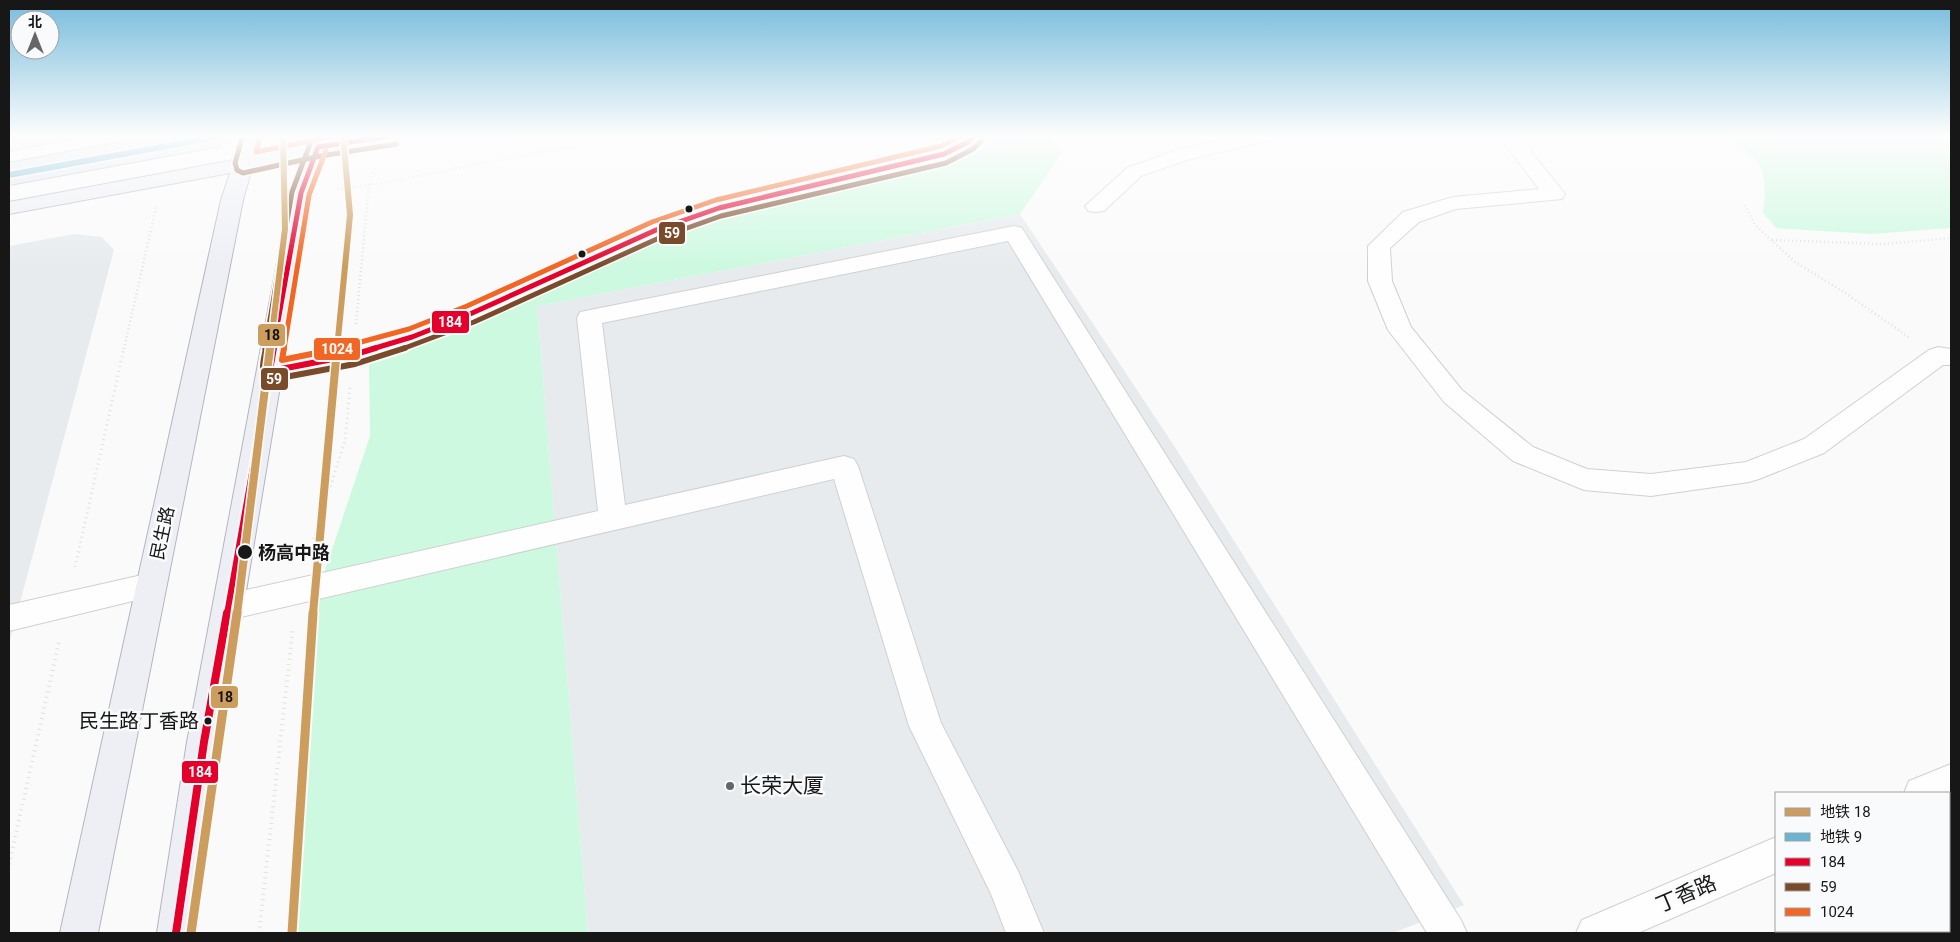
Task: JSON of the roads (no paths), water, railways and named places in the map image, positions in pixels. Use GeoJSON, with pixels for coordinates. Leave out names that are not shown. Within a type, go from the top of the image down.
{"type":"FeatureCollection","features":[{"type":"Feature","properties":{"kind":"main road"},"geometry":{"type":"LineString","coordinates":[[9,208],[160,179]]}},
{"type":"Feature","properties":{"kind":"main road","name":"民生路"},"geometry":{"type":"LineString","coordinates":[[79,933],[232,200],[239,179]]}},
{"type":"Feature","properties":{"kind":"main road"},"geometry":{"type":"LineString","coordinates":[[176,933],[204,742],[301,193],[306,179]]}},
{"type":"Feature","properties":{"kind":"street"},"geometry":{"type":"LineString","coordinates":[[271,371],[353,355],[412,337],[470,314],[656,230],[719,208],[840,179]]}},
{"type":"Feature","properties":{"kind":"street"},"geometry":{"type":"LineString","coordinates":[[1096,206],[1126,179]]}},
{"type":"Feature","properties":{"kind":"street"},"geometry":{"type":"LineString","coordinates":[[1542,179],[1554,194],[1453,203],[1410,216],[1379,246],[1380,281],[1400,330],[1453,396],[1522,454],[1584,479],[1650,485],[1749,472],[1814,446],[1945,357]]}},
{"type":"Feature","properties":{"kind":"street"},"geometry":{"type":"LineString","coordinates":[[613,520],[589,318],[1014,233],[1448,933]]}},
{"type":"Feature","properties":{"kind":"street"},"geometry":{"type":"LineString","coordinates":[[228,607],[844,466],[926,726],[1005,884],[1025,933]]}},
{"type":"Feature","properties":{"kind":"street"},"geometry":{"type":"LineString","coordinates":[[9,618],[151,585]]}},
{"type":"Feature","properties":{"kind":"street"},"geometry":{"type":"LineString","coordinates":[[1922,792],[1951,780]]}},
{"type":"Feature","properties":{"kind":"street","name":"丁香路"},"geometry":{"type":"LineString","coordinates":[[1595,933],[1775,855]]}},
{"type":"Feature","properties":{"kind":"metro line","name":"18"},"geometry":{"type":"LineString","coordinates":[[191,933],[241,583],[285,229],[284,179]]}},
{"type":"Feature","properties":{"kind":"metro line","name":"18"},"geometry":{"type":"LineString","coordinates":[[292,933],[316,567],[350,215],[347,179]]}},
{"type":"Feature","properties":{"kind":"place","name":"杨高中路"},"geometry":{"type":"Point","coordinates":[245,552]}},
{"type":"Feature","properties":{"kind":"place","name":"民生路丁香路"},"geometry":{"type":"Point","coordinates":[208,721]}},
{"type":"Feature","properties":{"kind":"place","name":"长荣大厦"},"geometry":{"type":"Point","coordinates":[730,786]}}]}
